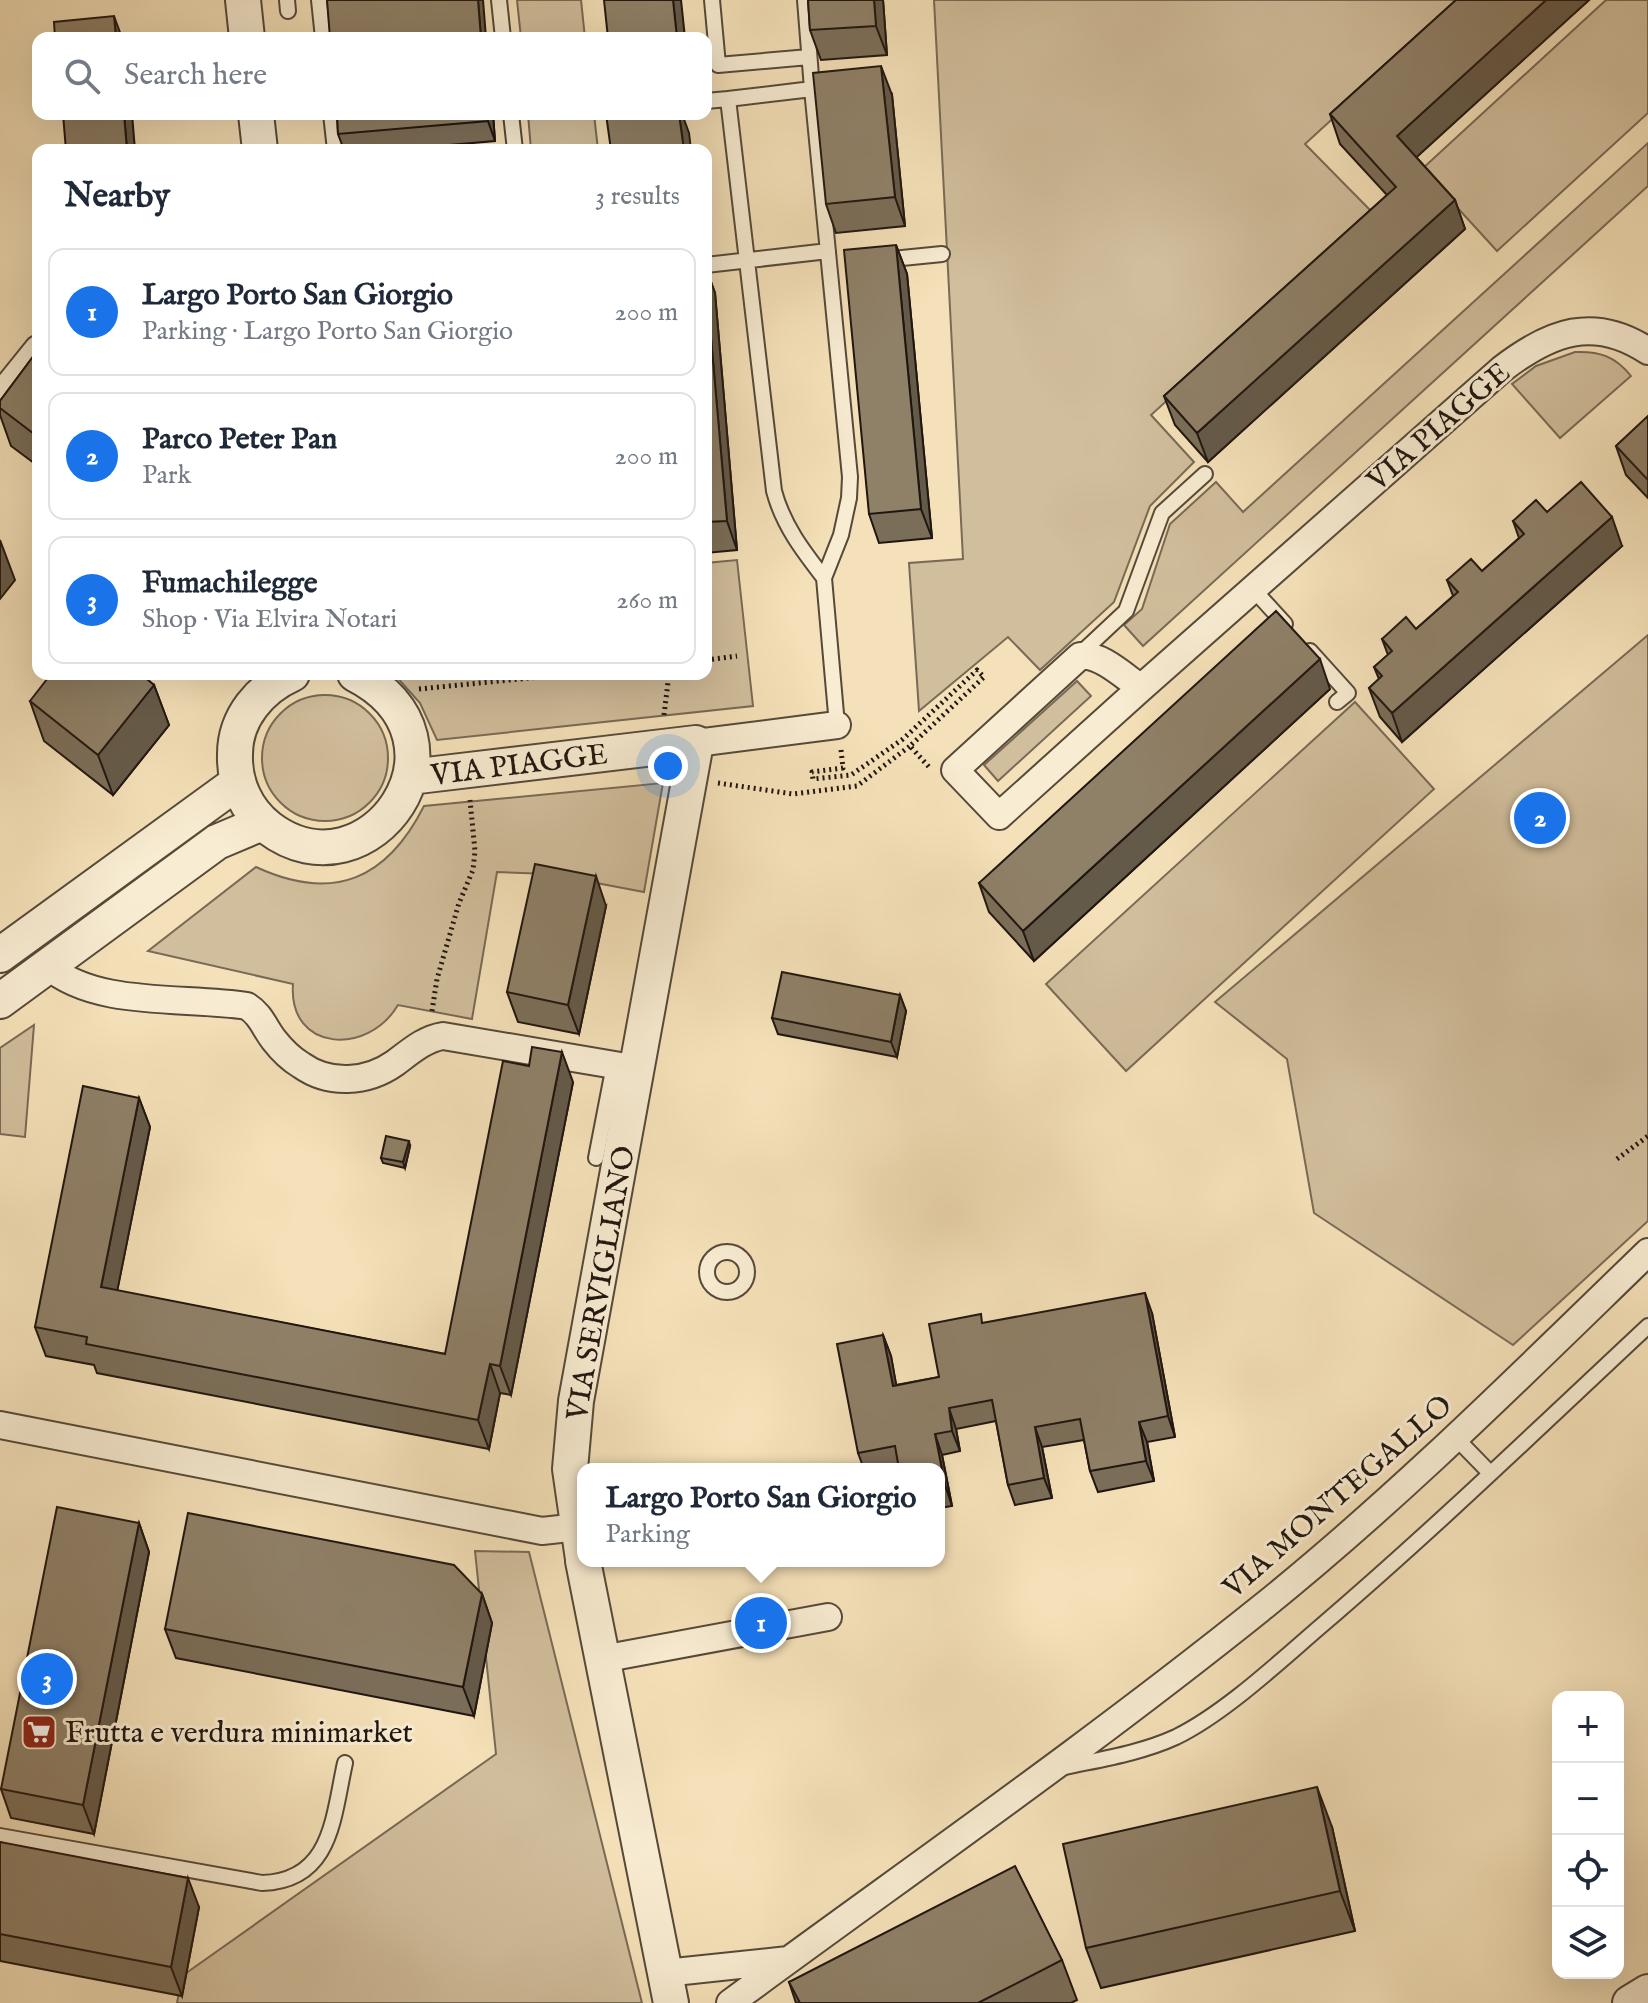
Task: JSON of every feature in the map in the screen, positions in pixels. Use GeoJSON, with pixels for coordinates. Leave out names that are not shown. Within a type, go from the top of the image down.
{"type":"FeatureCollection","features":[{"type":"Feature","properties":{"kind":"street"},"geometry":{"type":"LineString","coordinates":[[243,0],[246,32]]}},
{"type":"Feature","properties":{"kind":"street"},"geometry":{"type":"LineString","coordinates":[[257,120],[259,144]]}},
{"type":"Feature","properties":{"kind":"street","name":"VIA PIAGGE"},"geometry":{"type":"LineString","coordinates":[[955,770],[999,816],[1502,369],[1531,347],[1558,335],[1588,330],[1616,334],[1648,351]]}},
{"type":"Feature","properties":{"kind":"street"},"geometry":{"type":"LineString","coordinates":[[0,396],[32,356]]}},
{"type":"Feature","properties":{"kind":"street"},"geometry":{"type":"LineString","coordinates":[[955,770],[1074,660],[1085,655],[1141,688]]}},
{"type":"Feature","properties":{"kind":"street"},"geometry":{"type":"LineString","coordinates":[[282,680],[256,699],[242,722],[235,747],[238,782],[250,807],[262,823],[277,834],[306,845],[329,846],[348,843],[385,822],[398,806],[410,777],[410,738],[399,710],[388,696],[366,680]]}},
{"type":"Feature","properties":{"kind":"street","name":"VIA PIAGGE"},"geometry":{"type":"LineString","coordinates":[[410,777],[837,725]]}},
{"type":"Feature","properties":{"kind":"street","name":"VIA SERVIGLIANO"},"geometry":{"type":"LineString","coordinates":[[577,1520],[570,1469],[576,1401],[626,1067],[696,743]]}},
{"type":"Feature","properties":{"kind":"street"},"geometry":{"type":"LineString","coordinates":[[0,955],[238,782]]}},
{"type":"Feature","properties":{"kind":"street"},"geometry":{"type":"LineString","coordinates":[[0,1001],[217,842],[262,823]]}},
{"type":"Feature","properties":{"kind":"street"},"geometry":{"type":"LineString","coordinates":[[48,966],[76,985],[103,993],[247,1006],[260,1016],[276,1042],[298,1063],[317,1074],[336,1079],[371,1075],[390,1066],[419,1045],[443,1036],[626,1067]]}},
{"type":"Feature","properties":{"kind":"street","name":"VIA MONTEGALLO"},"geometry":{"type":"LineString","coordinates":[[730,2003],[1053,1770],[1270,1601],[1375,1511],[1648,1252]]}},
{"type":"Feature","properties":{"kind":"street"},"geometry":{"type":"LineString","coordinates":[[1,1433],[542,1531],[577,1547]]}},
{"type":"Feature","properties":{"kind":"street","name":"VIA SERVIGLIANO"},"geometry":{"type":"LineString","coordinates":[[584,1567],[668,1988]]}},
{"type":"Feature","properties":{"kind":"street"},"geometry":{"type":"LineString","coordinates":[[602,1659],[828,1617]]}},
{"type":"Feature","properties":{"kind":"street","name":"VIA MONTEGALLO"},"geometry":{"type":"LineString","coordinates":[[668,1988],[788,1960]]}},
{"type":"Feature","properties":{"kind":"street"},"geometry":{"type":"LineString","coordinates":[[1630,2003],[1648,1992]]}},
{"type":"Feature","properties":{"kind":"lane"},"geometry":{"type":"LineString","coordinates":[[319,0],[322,32]]}},
{"type":"Feature","properties":{"kind":"lane"},"geometry":{"type":"LineString","coordinates":[[499,0],[502,32]]}},
{"type":"Feature","properties":{"kind":"lane"},"geometry":{"type":"LineString","coordinates":[[712,0],[718,65],[809,57]]}},
{"type":"Feature","properties":{"kind":"lane"},"geometry":{"type":"LineString","coordinates":[[805,0],[812,89],[833,259],[850,488],[841,535],[824,578],[837,725]]}},
{"type":"Feature","properties":{"kind":"lane"},"geometry":{"type":"LineString","coordinates":[[712,100],[812,89]]}},
{"type":"Feature","properties":{"kind":"lane"},"geometry":{"type":"LineString","coordinates":[[728,99],[776,497],[793,535],[824,578]]}},
{"type":"Feature","properties":{"kind":"lane"},"geometry":{"type":"LineString","coordinates":[[332,120],[334,144]]}},
{"type":"Feature","properties":{"kind":"lane"},"geometry":{"type":"LineString","coordinates":[[512,120],[514,144]]}},
{"type":"Feature","properties":{"kind":"lane"},"geometry":{"type":"LineString","coordinates":[[871,261],[942,254]]}},
{"type":"Feature","properties":{"kind":"lane"},"geometry":{"type":"LineString","coordinates":[[712,264],[746,260],[833,259]]}},
{"type":"Feature","properties":{"kind":"lane"},"geometry":{"type":"LineString","coordinates":[[1074,660],[1126,611],[1162,513],[1205,474]]}},
{"type":"Feature","properties":{"kind":"lane"},"geometry":{"type":"LineString","coordinates":[[1253,589],[1348,693],[1337,702]]}},
{"type":"Feature","properties":{"kind":"lane"},"geometry":{"type":"LineString","coordinates":[[596,1158],[626,1067]]}},
{"type":"Feature","properties":{"kind":"lane","name":"VIA MONTEGALLO"},"geometry":{"type":"LineString","coordinates":[[1053,1770],[1141,1750],[1197,1725],[1332,1616],[1648,1326]]}},
{"type":"Feature","properties":{"kind":"lane"},"geometry":{"type":"LineString","coordinates":[[1455,1437],[1490,1473]]}},
{"type":"Feature","properties":{"kind":"lane"},"geometry":{"type":"LineString","coordinates":[[0,1836],[262,1883],[278,1883],[302,1873],[327,1842],[345,1763]]}},
{"type":"Feature","properties":{"kind":"path"},"geometry":{"type":"LineString","coordinates":[[712,659],[737,656]]}},
{"type":"Feature","properties":{"kind":"path"},"geometry":{"type":"LineString","coordinates":[[689,779],[793,794],[857,786],[910,746],[984,677],[977,670],[903,739],[851,775],[813,779],[812,772],[843,768],[837,725]]}},
{"type":"Feature","properties":{"kind":"path"},"geometry":{"type":"LineString","coordinates":[[411,690],[510,680]]}},
{"type":"Feature","properties":{"kind":"path"},"geometry":{"type":"LineString","coordinates":[[664,715],[668,680]]}},
{"type":"Feature","properties":{"kind":"path"},"geometry":{"type":"LineString","coordinates":[[910,746],[941,781],[955,770]]}},
{"type":"Feature","properties":{"kind":"path"},"geometry":{"type":"LineString","coordinates":[[431,1016],[437,979],[459,903],[473,870],[475,851],[470,799]]}},
{"type":"Feature","properties":{"kind":"path"},"geometry":{"type":"LineString","coordinates":[[1617,1159],[1648,1136]]}},
{"type":"Feature","properties":{"kind":"shaded area"},"geometry":{"type":"Polygon","coordinates":[[[517,0],[581,0],[584,32],[520,32],[517,0]]]}},
{"type":"Feature","properties":{"kind":"shaded area"},"geometry":{"type":"Polygon","coordinates":[[[934,0],[1462,0],[1305,144],[1373,213],[1151,415],[1194,462],[1150,506],[1114,602],[1040,670],[1008,637],[919,711],[909,563],[963,559],[934,0]]]}},
{"type":"Feature","properties":{"kind":"shaded area"},"geometry":{"type":"Polygon","coordinates":[[[1606,0],[1648,0],[1648,113],[1497,251],[1422,169],[1606,0]]]}},
{"type":"Feature","properties":{"kind":"shaded area"},"geometry":{"type":"Polygon","coordinates":[[[528,120],[595,120],[597,144],[530,144],[528,120]]]}},
{"type":"Feature","properties":{"kind":"shaded area"},"geometry":{"type":"Polygon","coordinates":[[[1648,143],[1648,186],[1143,646],[1124,625],[1142,609],[1170,524],[1216,482],[1243,512],[1648,143]]]}},
{"type":"Feature","properties":{"kind":"shaded area"},"geometry":{"type":"Polygon","coordinates":[[[1575,352],[1606,356],[1631,376],[1560,438],[1512,384],[1536,366],[1575,352]]]}},
{"type":"Feature","properties":{"kind":"shaded area"},"geometry":{"type":"Polygon","coordinates":[[[737,560],[753,706],[437,740],[420,703],[399,680],[712,680],[712,562],[737,560]]]}},
{"type":"Feature","properties":{"kind":"shaded area"},"geometry":{"type":"Polygon","coordinates":[[[1648,635],[1648,1221],[1513,1345],[1314,1213],[1287,1059],[1215,1002],[1648,635]]]}},
{"type":"Feature","properties":{"kind":"shaded area"},"geometry":{"type":"Polygon","coordinates":[[[1077,681],[1091,696],[998,781],[984,765],[1077,681]]]}},
{"type":"Feature","properties":{"kind":"shaded area"},"geometry":{"type":"Polygon","coordinates":[[[325,695],[349,700],[370,713],[383,734],[388,758],[383,782],[370,803],[349,816],[325,821],[301,816],[280,803],[267,782],[262,758],[267,734],[280,713],[301,700],[325,695]]]}},
{"type":"Feature","properties":{"kind":"shaded area"},"geometry":{"type":"Polygon","coordinates":[[[1355,702],[1434,789],[1126,1071],[1046,984],[1355,702]]]}},
{"type":"Feature","properties":{"kind":"shaded area"},"geometry":{"type":"Polygon","coordinates":[[[663,783],[644,892],[549,874],[497,872],[472,1019],[398,1005],[385,1022],[368,1033],[350,1039],[332,1039],[316,1034],[303,1023],[295,1007],[293,984],[148,951],[256,867],[284,878],[334,883],[375,867],[393,851],[424,806],[663,783]]]}},
{"type":"Feature","properties":{"kind":"shaded area"},"geometry":{"type":"Polygon","coordinates":[[[34,1025],[25,1137],[0,1134],[0,1048],[34,1025]]]}},
{"type":"Feature","properties":{"kind":"shaded area"},"geometry":{"type":"Polygon","coordinates":[[[475,1551],[529,1552],[642,2003],[177,2003],[182,1976],[496,1754],[475,1551]]]}},
{"type":"Feature","properties":{"kind":"building"},"geometry":{"type":"Polygon","coordinates":[[[327,0],[478,0],[481,32],[330,32],[327,0]]]}},
{"type":"Feature","properties":{"kind":"building"},"geometry":{"type":"Polygon","coordinates":[[[604,0],[673,0],[676,32],[607,32],[604,0]]]}},
{"type":"Feature","properties":{"kind":"building"},"geometry":{"type":"Polygon","coordinates":[[[808,0],[874,0],[876,26],[810,30],[808,0]]]}},
{"type":"Feature","properties":{"kind":"building"},"geometry":{"type":"Polygon","coordinates":[[[1456,0],[1546,0],[1397,136],[1455,200],[1197,433],[1164,396],[1396,187],[1330,114],[1456,0]]]}},
{"type":"Feature","properties":{"kind":"building"},"geometry":{"type":"Polygon","coordinates":[[[114,16],[115,32],[55,32],[54,22],[114,16]]]}},
{"type":"Feature","properties":{"kind":"building"},"geometry":{"type":"Polygon","coordinates":[[[881,66],[895,197],[826,204],[813,73],[881,66]]]}},
{"type":"Feature","properties":{"kind":"building"},"geometry":{"type":"Polygon","coordinates":[[[64,120],[124,120],[126,144],[66,144],[64,120]]]}},
{"type":"Feature","properties":{"kind":"building"},"geometry":{"type":"Polygon","coordinates":[[[337,120],[488,121],[338,134],[337,120]]]}},
{"type":"Feature","properties":{"kind":"building"},"geometry":{"type":"Polygon","coordinates":[[[607,120],[680,120],[683,144],[610,144],[607,120]]]}},
{"type":"Feature","properties":{"kind":"building"},"geometry":{"type":"Polygon","coordinates":[[[896,245],[921,509],[869,514],[844,250],[896,245]]]}},
{"type":"Feature","properties":{"kind":"building"},"geometry":{"type":"Polygon","coordinates":[[[712,350],[727,521],[712,522],[712,350]]]}},
{"type":"Feature","properties":{"kind":"building"},"geometry":{"type":"Polygon","coordinates":[[[32,358],[32,432],[0,408],[0,401],[32,358]]]}},
{"type":"Feature","properties":{"kind":"building"},"geometry":{"type":"Polygon","coordinates":[[[1648,416],[1648,480],[1616,446],[1648,416]]]}},
{"type":"Feature","properties":{"kind":"building"},"geometry":{"type":"Polygon","coordinates":[[[1581,482],[1612,517],[1392,713],[1369,688],[1382,676],[1374,667],[1392,651],[1382,639],[1406,617],[1416,629],[1458,592],[1447,580],[1471,559],[1482,571],[1524,534],[1513,521],[1536,500],[1547,512],[1581,482]]]}},
{"type":"Feature","properties":{"kind":"building"},"geometry":{"type":"Polygon","coordinates":[[[1276,611],[1320,659],[1023,931],[979,883],[1276,611]]]}},
{"type":"Feature","properties":{"kind":"building"},"geometry":{"type":"Polygon","coordinates":[[[46,680],[148,680],[154,685],[98,755],[30,701],[46,680]]]}},
{"type":"Feature","properties":{"kind":"building"},"geometry":{"type":"Polygon","coordinates":[[[535,864],[596,876],[568,1005],[507,992],[535,864]]]}},
{"type":"Feature","properties":{"kind":"building"},"geometry":{"type":"Polygon","coordinates":[[[782,972],[900,995],[891,1042],[772,1018],[782,972]]]}},
{"type":"Feature","properties":{"kind":"building"},"geometry":{"type":"Polygon","coordinates":[[[532,1047],[562,1052],[500,1366],[490,1364],[478,1420],[86,1344],[87,1337],[35,1327],[83,1086],[139,1098],[101,1287],[445,1354],[503,1061],[529,1066],[532,1047]]]}},
{"type":"Feature","properties":{"kind":"building"},"geometry":{"type":"Polygon","coordinates":[[[386,1136],[409,1141],[403,1162],[381,1158],[386,1136]]]}},
{"type":"Feature","properties":{"kind":"building"},"geometry":{"type":"Polygon","coordinates":[[[1145,1293],[1168,1416],[1139,1422],[1146,1461],[1090,1471],[1080,1419],[1035,1427],[1044,1478],[1008,1485],[992,1400],[949,1408],[952,1431],[935,1434],[941,1463],[898,1463],[895,1446],[858,1453],[837,1344],[883,1335],[893,1386],[939,1377],[929,1324],[981,1314],[982,1323],[1145,1293]]]}},
{"type":"Feature","properties":{"kind":"building"},"geometry":{"type":"Polygon","coordinates":[[[57,1507],[139,1523],[83,1805],[1,1789],[57,1507]]]}},
{"type":"Feature","properties":{"kind":"building"},"geometry":{"type":"Polygon","coordinates":[[[188,1513],[454,1565],[482,1594],[463,1687],[165,1629],[188,1513]]]}},
{"type":"Feature","properties":{"kind":"building"},"geometry":{"type":"Polygon","coordinates":[[[1317,1787],[1340,1891],[1086,1948],[1063,1844],[1317,1787]]]}},
{"type":"Feature","properties":{"kind":"building"},"geometry":{"type":"Polygon","coordinates":[[[0,1842],[188,1878],[171,1967],[0,1934],[0,1842]]]}},
{"type":"Feature","properties":{"kind":"building"},"geometry":{"type":"Polygon","coordinates":[[[1015,1866],[1062,1960],[978,2003],[800,2003],[789,1982],[1015,1866]]]}},
{"type":"Feature","properties":{"kind":"place","name":"Parco Peter Pan"},"geometry":{"type":"Point","coordinates":[1540,818]}},
{"type":"Feature","properties":{"kind":"place","name":"Largo Porto San Giorgio"},"geometry":{"type":"Point","coordinates":[761,1623]}},
{"type":"Feature","properties":{"kind":"place","name":"Fumachilegge"},"geometry":{"type":"Point","coordinates":[47,1679]}},
{"type":"Feature","properties":{"kind":"place","name":"Frutta e verdura minimarket"},"geometry":{"type":"Point","coordinates":[39,1732]}}]}
